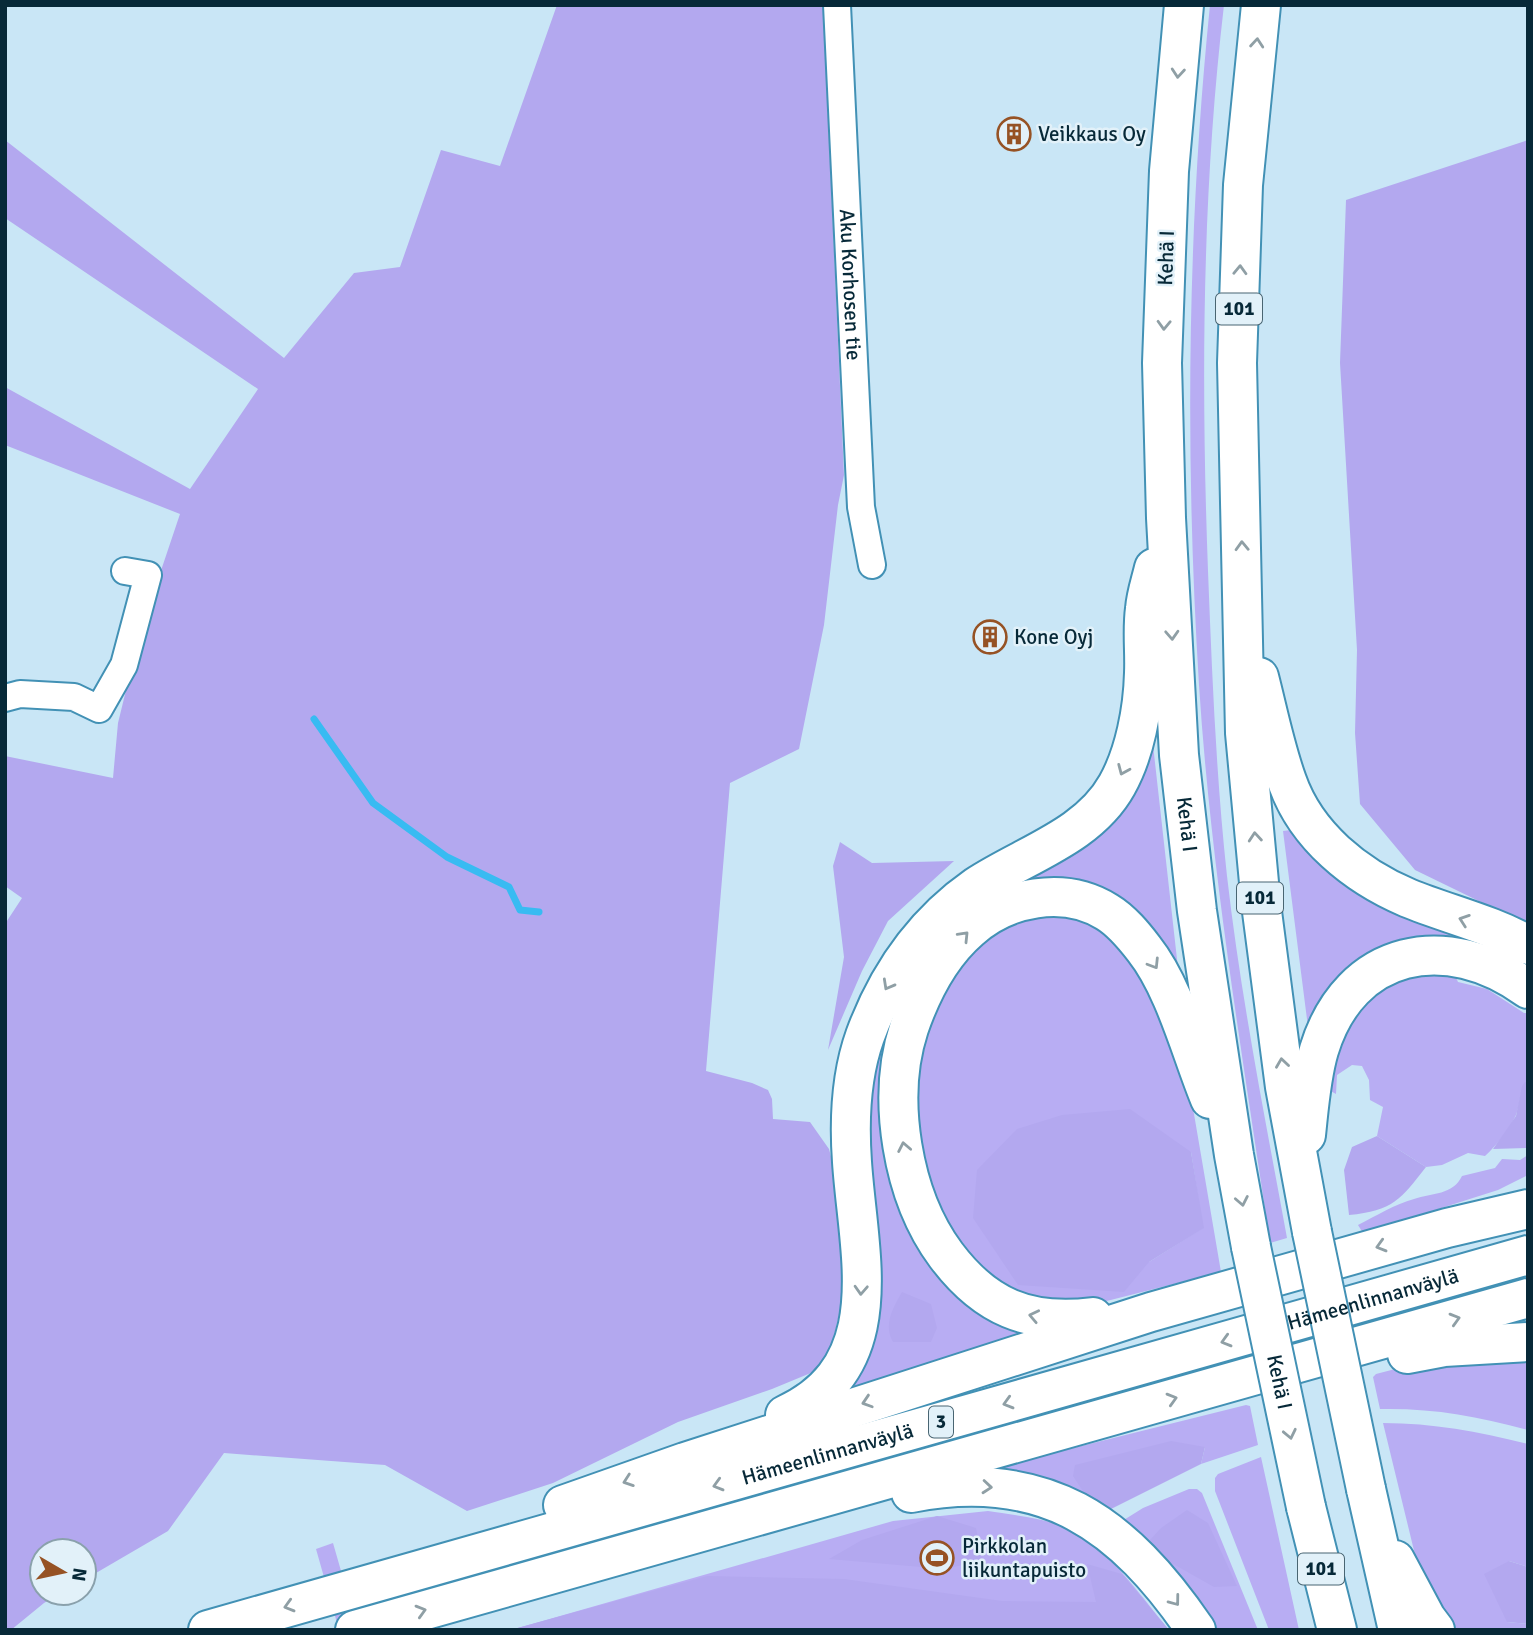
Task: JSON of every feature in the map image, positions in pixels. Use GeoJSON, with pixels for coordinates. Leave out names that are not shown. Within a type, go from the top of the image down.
{"type":"FeatureCollection","features":[{"type":"Feature","properties":{"kind":"highway","name":"Kehä I"},"geometry":{"type":"LineString","coordinates":[[1184,5],[1169,171],[1163,363],[1166,518],[1179,755],[1197,911],[1234,1155],[1306,1507],[1337,1630]]}},
{"type":"Feature","properties":{"kind":"highway","name":"101"},"geometry":{"type":"LineString","coordinates":[[1261,5],[1243,185],[1237,363],[1245,733],[1261,904],[1285,1087],[1312,1232],[1398,1630]]}},
{"type":"Feature","properties":{"kind":"highway"},"geometry":{"type":"LineString","coordinates":[[685,1462],[809,1402],[818,1397],[835,1379],[855,1338],[862,1286],[851,1132],[852,1096],[864,1039],[880,998],[894,974],[916,942],[942,913],[978,886],[1066,836],[1097,812],[1117,786],[1128,760],[1136,728],[1144,676],[1145,610],[1166,518]]}},
{"type":"Feature","properties":{"kind":"highway"},"geometry":{"type":"LineString","coordinates":[[1244,614],[1288,784],[1320,838],[1367,877],[1404,897],[1528,945]]}},
{"type":"Feature","properties":{"kind":"highway"},"geometry":{"type":"LineString","coordinates":[[1151,1312],[1050,1319],[1029,1316],[993,1301],[974,1287],[935,1240],[911,1180],[899,1120],[898,1091],[909,1029],[931,978],[949,952],[970,929],[1016,903],[1039,897],[1060,897],[1106,911],[1126,928],[1163,978],[1234,1155]]}},
{"type":"Feature","properties":{"kind":"highway"},"geometry":{"type":"LineString","coordinates":[[1302,1178],[1312,1084],[1319,1050],[1329,1024],[1346,997],[1370,975],[1394,961],[1440,954],[1464,957],[1487,965],[1512,977],[1528,989]]}},
{"type":"Feature","properties":{"kind":"highway"},"geometry":{"type":"LineString","coordinates":[[1447,1228],[1528,1187]]}},
{"type":"Feature","properties":{"kind":"highway"},"geometry":{"type":"LineString","coordinates":[[355,1588],[577,1499],[685,1462],[1151,1312],[1447,1228],[1528,1209]]}},
{"type":"Feature","properties":{"kind":"highway","name":"Hämeenlinnanväylä"},"geometry":{"type":"LineString","coordinates":[[208,1630],[1528,1255]]}},
{"type":"Feature","properties":{"kind":"highway","name":"Hämeenlinnanväylä"},"geometry":{"type":"LineString","coordinates":[[355,1630],[1528,1298]]}},
{"type":"Feature","properties":{"kind":"highway"},"geometry":{"type":"LineString","coordinates":[[1342,1351],[1394,1357],[1444,1347],[1528,1342]]}},
{"type":"Feature","properties":{"kind":"highway"},"geometry":{"type":"LineString","coordinates":[[703,1532],[940,1487],[985,1486],[1024,1493],[1054,1501],[1088,1517],[1123,1543],[1153,1572],[1196,1630]]}},
{"type":"Feature","properties":{"kind":"highway"},"geometry":{"type":"LineString","coordinates":[[1371,1507],[1426,1618],[1436,1630]]}},
{"type":"Feature","properties":{"kind":"street","name":"Aku Korhosen tie"},"geometry":{"type":"LineString","coordinates":[[837,5],[860,494],[872,565]]}},
{"type":"Feature","properties":{"kind":"street"},"geometry":{"type":"LineString","coordinates":[[5,698],[20,694],[74,697],[99,709],[124,665],[148,575],[125,571]]}},
{"type":"Feature","properties":{"kind":"shaded area"},"geometry":{"type":"Polygon","coordinates":[[[557,5],[823,5],[844,475],[824,625],[799,749],[730,783],[706,1071],[768,1090],[772,1099],[773,1119],[810,1122],[829,1149],[835,1172],[843,1273],[840,1310],[833,1340],[818,1370],[678,1422],[553,1483],[467,1511],[385,1465],[224,1453],[168,1531],[98,1572],[98,1537],[28,1537],[28,1607],[39,1607],[11,1630],[5,1630],[5,924],[22,898],[5,886],[5,756],[113,778],[118,723],[140,633],[180,514],[5,445],[5,387],[190,489],[258,389],[5,218],[5,140],[284,358],[354,273],[400,267],[441,150],[500,166],[557,5]]]}},
{"type":"Feature","properties":{"kind":"shaded area"},"geometry":{"type":"Polygon","coordinates":[[[1210,5],[1224,5],[1211,146],[1205,288],[1204,429],[1213,686],[1227,876],[1239,967],[1287,1238],[1270,1243],[1211,825],[1199,685],[1190,430],[1191,345],[1197,175],[1210,5]]]}},
{"type":"Feature","properties":{"kind":"shaded area"},"geometry":{"type":"Polygon","coordinates":[[[1528,140],[1528,925],[1415,870],[1360,804],[1355,733],[1357,650],[1340,363],[1346,200],[1528,140]]]}},
{"type":"Feature","properties":{"kind":"shaded area"},"geometry":{"type":"Polygon","coordinates":[[[1151,727],[1179,977],[1088,890],[931,961],[896,1174],[1036,1330],[835,1398],[866,1084],[911,967],[1056,856],[1151,727]]]}},
{"type":"Feature","properties":{"kind":"shaded area"},"geometry":{"type":"Polygon","coordinates":[[[1291,830],[1528,959],[1528,976],[1436,942],[1309,1035],[1283,831],[1291,830]]]}},
{"type":"Feature","properties":{"kind":"shaded area"},"geometry":{"type":"Polygon","coordinates":[[[840,842],[872,863],[954,861],[888,921],[862,971],[828,1050],[844,957],[833,866],[840,842]]]}},
{"type":"Feature","properties":{"kind":"shaded area"},"geometry":{"type":"Polygon","coordinates":[[[1057,912],[1106,929],[1139,965],[1184,1074],[1194,1114],[1221,1272],[1087,1306],[1066,1308],[995,1287],[940,1219],[915,1126],[923,1033],[954,965],[993,928],[1057,912]],[[1191,1152],[1149,1262],[1203,1228],[1191,1152]]]}},
{"type":"Feature","properties":{"kind":"shaded area"},"geometry":{"type":"Polygon","coordinates":[[[1454,973],[1458,982],[1487,989],[1528,1013],[1528,1078],[1513,1120],[1485,1156],[1468,1153],[1442,1165],[1426,1167],[1377,1136],[1383,1107],[1370,1100],[1369,1080],[1362,1066],[1352,1065],[1337,1075],[1336,1094],[1327,1089],[1347,1020],[1395,976],[1454,973]]]}},
{"type":"Feature","properties":{"kind":"shaded area"},"geometry":{"type":"Polygon","coordinates":[[[1528,1078],[1528,1148],[1493,1149],[1516,1116],[1522,1086],[1528,1078]]]}},
{"type":"Feature","properties":{"kind":"shaded area"},"geometry":{"type":"Polygon","coordinates":[[[1130,1109],[1191,1152],[1204,1228],[1149,1262],[1124,1292],[1018,1285],[973,1218],[977,1170],[1017,1129],[1062,1115],[1130,1109]]]}},
{"type":"Feature","properties":{"kind":"shaded area"},"geometry":{"type":"Polygon","coordinates":[[[1377,1136],[1426,1167],[1395,1202],[1376,1210],[1349,1215],[1344,1170],[1352,1147],[1377,1136]]]}},
{"type":"Feature","properties":{"kind":"shaded area"},"geometry":{"type":"Polygon","coordinates":[[[1528,1155],[1528,1175],[1498,1190],[1363,1233],[1358,1225],[1400,1204],[1448,1190],[1462,1176],[1495,1168],[1502,1159],[1520,1160],[1528,1155]]]}},
{"type":"Feature","properties":{"kind":"shaded area"},"geometry":{"type":"Polygon","coordinates":[[[902,1292],[931,1304],[937,1328],[931,1342],[893,1342],[889,1323],[902,1292]]]}},
{"type":"Feature","properties":{"kind":"shaded area"},"geometry":{"type":"Polygon","coordinates":[[[1528,1355],[1528,1430],[1455,1414],[1380,1409],[1373,1377],[1376,1374],[1403,1367],[1528,1355]]]}},
{"type":"Feature","properties":{"kind":"shaded area"},"geometry":{"type":"Polygon","coordinates":[[[1250,1406],[1258,1445],[1201,1464],[1205,1447],[1092,1505],[995,1475],[997,1467],[1250,1406]]]}},
{"type":"Feature","properties":{"kind":"shaded area"},"geometry":{"type":"Polygon","coordinates":[[[1383,1423],[1456,1429],[1528,1444],[1528,1567],[1509,1561],[1507,1622],[1528,1624],[1528,1630],[1456,1630],[1449,1625],[1418,1567],[1383,1423]]]}},
{"type":"Feature","properties":{"kind":"shaded area"},"geometry":{"type":"Polygon","coordinates":[[[1171,1441],[1205,1447],[1201,1464],[1105,1512],[1092,1505],[1073,1476],[1075,1465],[1171,1441]]]}},
{"type":"Feature","properties":{"kind":"shaded area"},"geometry":{"type":"Polygon","coordinates":[[[1261,1457],[1299,1630],[1269,1630],[1215,1491],[1215,1478],[1218,1474],[1261,1457]]]}},
{"type":"Feature","properties":{"kind":"shaded area"},"geometry":{"type":"Polygon","coordinates":[[[1189,1489],[1197,1489],[1202,1493],[1258,1630],[1211,1630],[1119,1523],[1143,1508],[1189,1489]]]}},
{"type":"Feature","properties":{"kind":"shaded area"},"geometry":{"type":"Polygon","coordinates":[[[1187,1510],[1208,1523],[1237,1586],[1214,1587],[1152,1552],[1149,1541],[1161,1528],[1187,1510]]]}},
{"type":"Feature","properties":{"kind":"shaded area","name":"Pirkkolan liikuntapuisto"},"geometry":{"type":"Polygon","coordinates":[[[988,1511],[1049,1522],[1081,1534],[1116,1566],[1169,1630],[511,1630],[893,1521],[988,1511]]]}},
{"type":"Feature","properties":{"kind":"shaded area"},"geometry":{"type":"Polygon","coordinates":[[[937,1516],[976,1528],[982,1561],[944,1569],[829,1559],[862,1540],[937,1516]]]}},
{"type":"Feature","properties":{"kind":"shaded area"},"geometry":{"type":"Polygon","coordinates":[[[333,1543],[358,1630],[339,1630],[316,1549],[333,1543]]]}},
{"type":"Feature","properties":{"kind":"shaded area"},"geometry":{"type":"Polygon","coordinates":[[[1509,1561],[1528,1567],[1528,1624],[1507,1622],[1484,1574],[1509,1561]]]}},
{"type":"Feature","properties":{"kind":"shaded area"},"geometry":{"type":"Polygon","coordinates":[[[1087,1564],[1122,1574],[1169,1630],[510,1630],[707,1576],[844,1579],[1002,1601],[1096,1602],[1087,1564]]]}},
{"type":"Feature","properties":{"kind":"waterway"},"geometry":{"type":"LineString","coordinates":[[314,719],[373,803],[447,857],[509,887],[520,910],[539,912]]}},
{"type":"Feature","properties":{"kind":"place","name":"Veikkaus Oy"},"geometry":{"type":"Point","coordinates":[1014,134]}},
{"type":"Feature","properties":{"kind":"place","name":"Kone Oyj"},"geometry":{"type":"Point","coordinates":[990,637]}},
{"type":"Feature","properties":{"kind":"place","name":"Pirkkolan liikuntapuisto"},"geometry":{"type":"Point","coordinates":[937,1558]}}]}
